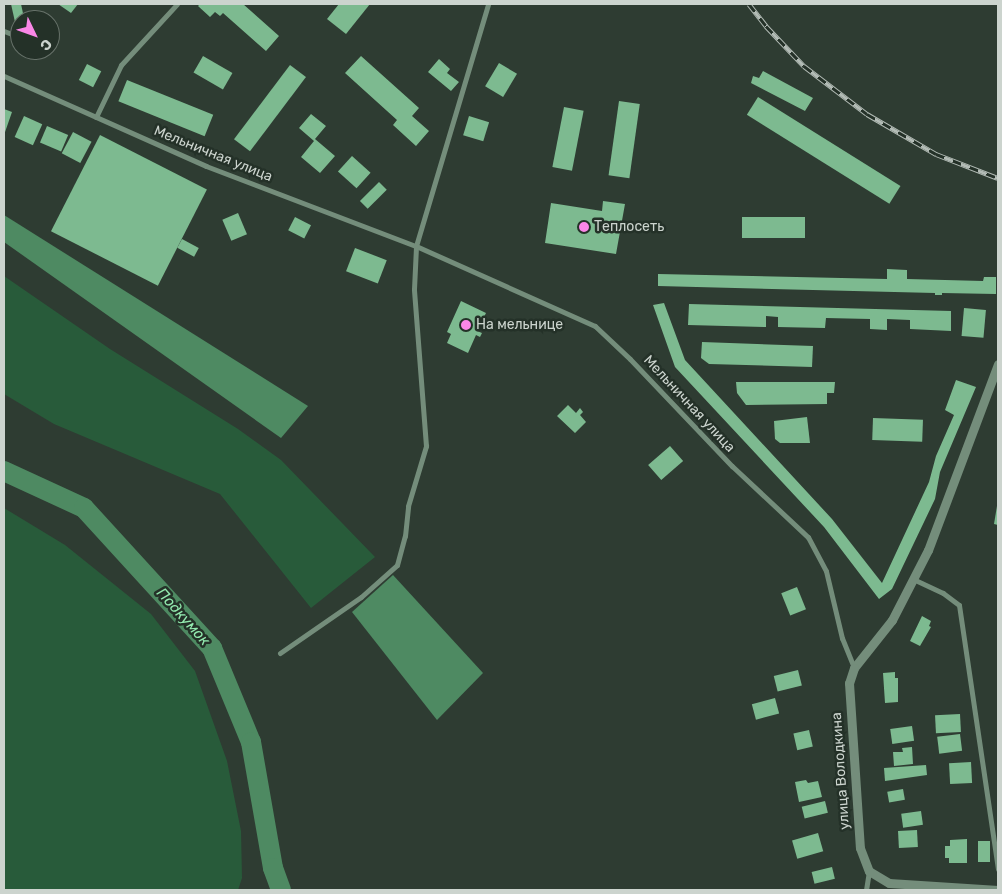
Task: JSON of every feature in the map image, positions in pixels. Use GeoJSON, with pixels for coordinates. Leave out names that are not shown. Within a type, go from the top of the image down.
{"type":"FeatureCollection","features":[{"type":"Feature","properties":{"kind":"street"},"geometry":{"type":"LineString","coordinates":[[96,117],[121,65],[177,4]]}},
{"type":"Feature","properties":{"kind":"street"},"geometry":{"type":"LineString","coordinates":[[280,652],[361,597],[397,565],[405,536],[408,506],[426,446],[414,289],[416,246],[488,4]]}},
{"type":"Feature","properties":{"kind":"street","name":"Мельничная улица"},"geometry":{"type":"LineString","coordinates":[[4,76],[206,166],[416,246],[595,326],[630,359],[732,466],[808,537],[826,571],[842,638],[854,668]]}},
{"type":"Feature","properties":{"kind":"street"},"geometry":{"type":"LineString","coordinates":[[854,668],[892,620],[928,550],[998,364]]}},
{"type":"Feature","properties":{"kind":"street"},"geometry":{"type":"LineString","coordinates":[[913,580],[942,592],[959,605],[998,870]]}},
{"type":"Feature","properties":{"kind":"street","name":"улица Володкина"},"geometry":{"type":"LineString","coordinates":[[854,668],[849,683],[860,848],[869,871]]}},
{"type":"Feature","properties":{"kind":"street"},"geometry":{"type":"LineString","coordinates":[[866,890],[869,871],[889,883],[998,890]]}},
{"type":"Feature","properties":{"kind":"shaded area"},"geometry":{"type":"Polygon","coordinates":[[[4,215],[308,406],[281,438],[4,242],[4,215]]]}},
{"type":"Feature","properties":{"kind":"shaded area"},"geometry":{"type":"Polygon","coordinates":[[[4,276],[110,349],[238,429],[281,460],[375,557],[311,608],[220,494],[54,424],[4,394],[4,276]]]}},
{"type":"Feature","properties":{"kind":"shaded area"},"geometry":{"type":"Polygon","coordinates":[[[4,508],[65,545],[151,614],[195,671],[227,761],[241,831],[242,878],[238,890],[4,890],[4,508]]]}},
{"type":"Feature","properties":{"kind":"shaded area"},"geometry":{"type":"Polygon","coordinates":[[[393,575],[483,673],[437,720],[352,612],[393,575]]]}},
{"type":"Feature","properties":{"kind":"building"},"geometry":{"type":"Polygon","coordinates":[[[11,4],[21,4],[22,10],[12,10],[11,4]]]}},
{"type":"Feature","properties":{"kind":"building"},"geometry":{"type":"Polygon","coordinates":[[[58,4],[78,4],[71,13],[58,4]]]}},
{"type":"Feature","properties":{"kind":"building"},"geometry":{"type":"Polygon","coordinates":[[[200,4],[243,4],[279,36],[266,51],[223,13],[220,16],[215,12],[210,17],[198,6],[200,4]]]}},
{"type":"Feature","properties":{"kind":"building"},"geometry":{"type":"Polygon","coordinates":[[[339,4],[370,4],[346,34],[327,19],[339,4]]]}},
{"type":"Feature","properties":{"kind":"building"},"geometry":{"type":"Polygon","coordinates":[[[203,56],[232,73],[223,89],[194,72],[203,56]]]}},
{"type":"Feature","properties":{"kind":"building"},"geometry":{"type":"Polygon","coordinates":[[[361,56],[419,108],[412,116],[429,131],[416,146],[393,125],[397,120],[345,73],[361,56]]]}},
{"type":"Feature","properties":{"kind":"building"},"geometry":{"type":"Polygon","coordinates":[[[439,59],[450,69],[447,73],[459,82],[451,91],[428,72],[439,59]]]}},
{"type":"Feature","properties":{"kind":"building"},"geometry":{"type":"Polygon","coordinates":[[[499,63],[517,74],[503,97],[485,86],[499,63]]]}},
{"type":"Feature","properties":{"kind":"building"},"geometry":{"type":"Polygon","coordinates":[[[87,64],[101,71],[93,87],[79,80],[87,64]]]}},
{"type":"Feature","properties":{"kind":"building"},"geometry":{"type":"Polygon","coordinates":[[[290,65],[306,77],[250,151],[234,139],[290,65]]]}},
{"type":"Feature","properties":{"kind":"building"},"geometry":{"type":"Polygon","coordinates":[[[763,71],[813,98],[805,111],[751,83],[753,76],[759,78],[763,71]]]}},
{"type":"Feature","properties":{"kind":"building"},"geometry":{"type":"Polygon","coordinates":[[[127,80],[213,115],[205,136],[118,101],[127,80]]]}},
{"type":"Feature","properties":{"kind":"building"},"geometry":{"type":"Polygon","coordinates":[[[758,97],[900,186],[889,204],[747,115],[758,97]]]}},
{"type":"Feature","properties":{"kind":"building"},"geometry":{"type":"Polygon","coordinates":[[[619,101],[640,104],[629,178],[609,175],[619,101]]]}},
{"type":"Feature","properties":{"kind":"building"},"geometry":{"type":"Polygon","coordinates":[[[564,107],[584,111],[572,171],[552,167],[564,107]]]}},
{"type":"Feature","properties":{"kind":"building"},"geometry":{"type":"Polygon","coordinates":[[[4,109],[12,112],[4,135],[4,109]]]}},
{"type":"Feature","properties":{"kind":"building"},"geometry":{"type":"Polygon","coordinates":[[[311,114],[326,126],[315,139],[335,156],[320,173],[301,157],[314,141],[299,128],[311,114]]]}},
{"type":"Feature","properties":{"kind":"building"},"geometry":{"type":"Polygon","coordinates":[[[24,116],[42,124],[33,145],[15,137],[24,116]]]}},
{"type":"Feature","properties":{"kind":"building"},"geometry":{"type":"Polygon","coordinates":[[[469,116],[489,122],[483,141],[463,135],[469,116]]]}},
{"type":"Feature","properties":{"kind":"building"},"geometry":{"type":"Polygon","coordinates":[[[47,126],[68,135],[61,152],[40,143],[47,126]]]}},
{"type":"Feature","properties":{"kind":"building"},"geometry":{"type":"Polygon","coordinates":[[[73,132],[92,142],[80,163],[62,153],[73,132]]]}},
{"type":"Feature","properties":{"kind":"building"},"geometry":{"type":"Polygon","coordinates":[[[100,135],[207,189],[158,286],[51,231],[100,135]]]}},
{"type":"Feature","properties":{"kind":"building"},"geometry":{"type":"Polygon","coordinates":[[[352,156],[371,173],[357,188],[338,172],[352,156]]]}},
{"type":"Feature","properties":{"kind":"building"},"geometry":{"type":"Polygon","coordinates":[[[379,182],[387,190],[368,209],[360,201],[379,182]]]}},
{"type":"Feature","properties":{"kind":"building","name":"Теплосеть"},"geometry":{"type":"Polygon","coordinates":[[[603,201],[625,204],[616,254],[545,243],[551,203],[602,211],[603,201]]]}},
{"type":"Feature","properties":{"kind":"building"},"geometry":{"type":"Polygon","coordinates":[[[238,213],[247,234],[231,241],[222,220],[238,213]]]}},
{"type":"Feature","properties":{"kind":"building"},"geometry":{"type":"Polygon","coordinates":[[[295,217],[311,225],[304,239],[288,230],[295,217]]]}},
{"type":"Feature","properties":{"kind":"building"},"geometry":{"type":"Polygon","coordinates":[[[742,217],[805,217],[805,238],[742,238],[742,217]]]}},
{"type":"Feature","properties":{"kind":"building"},"geometry":{"type":"Polygon","coordinates":[[[182,239],[199,248],[194,257],[177,248],[182,239]]]}},
{"type":"Feature","properties":{"kind":"building"},"geometry":{"type":"Polygon","coordinates":[[[355,248],[387,260],[378,284],[346,271],[355,248]]]}},
{"type":"Feature","properties":{"kind":"building"},"geometry":{"type":"Polygon","coordinates":[[[887,269],[907,270],[907,279],[983,281],[984,277],[996,277],[996,294],[942,293],[942,295],[935,295],[935,293],[658,286],[658,274],[887,279],[887,269]]]}},
{"type":"Feature","properties":{"kind":"building"},"geometry":{"type":"Polygon","coordinates":[[[461,301],[486,313],[477,331],[482,333],[480,337],[476,335],[468,353],[447,343],[451,334],[447,332],[461,301]]]}},
{"type":"Feature","properties":{"kind":"building"},"geometry":{"type":"Polygon","coordinates":[[[664,303],[685,360],[832,519],[882,583],[929,482],[936,456],[954,415],[945,410],[956,380],[976,387],[940,472],[935,499],[892,589],[879,599],[824,527],[675,367],[653,305],[664,303]]]}},
{"type":"Feature","properties":{"kind":"building"},"geometry":{"type":"Polygon","coordinates":[[[689,304],[951,311],[951,331],[910,329],[910,320],[887,319],[887,330],[870,329],[870,319],[826,318],[825,328],[778,327],[778,317],[766,316],[766,327],[688,325],[689,304]]]}},
{"type":"Feature","properties":{"kind":"building"},"geometry":{"type":"Polygon","coordinates":[[[964,308],[986,310],[983,338],[962,336],[964,308]]]}},
{"type":"Feature","properties":{"kind":"building"},"geometry":{"type":"Polygon","coordinates":[[[702,342],[813,346],[812,367],[709,364],[701,358],[702,342]]]}},
{"type":"Feature","properties":{"kind":"building"},"geometry":{"type":"Polygon","coordinates":[[[736,382],[835,382],[834,393],[827,393],[827,404],[746,405],[737,393],[736,382]]]}},
{"type":"Feature","properties":{"kind":"building"},"geometry":{"type":"Polygon","coordinates":[[[568,405],[576,413],[580,408],[583,412],[580,415],[586,422],[575,433],[557,416],[568,405]]]}},
{"type":"Feature","properties":{"kind":"building"},"geometry":{"type":"Polygon","coordinates":[[[807,417],[810,443],[780,443],[775,439],[774,421],[807,417]]]}},
{"type":"Feature","properties":{"kind":"building"},"geometry":{"type":"Polygon","coordinates":[[[873,418],[923,420],[922,442],[872,440],[873,418]]]}},
{"type":"Feature","properties":{"kind":"building"},"geometry":{"type":"Polygon","coordinates":[[[670,446],[683,461],[661,480],[648,465],[670,446]]]}},
{"type":"Feature","properties":{"kind":"building"},"geometry":{"type":"Polygon","coordinates":[[[998,507],[998,525],[994,524],[998,507]]]}},
{"type":"Feature","properties":{"kind":"building"},"geometry":{"type":"Polygon","coordinates":[[[797,587],[806,609],[790,616],[781,593],[797,587]]]}},
{"type":"Feature","properties":{"kind":"building"},"geometry":{"type":"Polygon","coordinates":[[[922,616],[931,621],[929,626],[931,627],[920,646],[910,641],[922,616]]]}},
{"type":"Feature","properties":{"kind":"building"},"geometry":{"type":"Polygon","coordinates":[[[798,670],[802,686],[778,692],[774,676],[798,670]]]}},
{"type":"Feature","properties":{"kind":"building"},"geometry":{"type":"Polygon","coordinates":[[[895,672],[895,678],[898,678],[898,702],[885,703],[883,673],[895,672]]]}},
{"type":"Feature","properties":{"kind":"building"},"geometry":{"type":"Polygon","coordinates":[[[775,698],[779,713],[756,720],[752,704],[775,698]]]}},
{"type":"Feature","properties":{"kind":"building"},"geometry":{"type":"Polygon","coordinates":[[[960,714],[961,732],[936,733],[935,715],[960,714]]]}},
{"type":"Feature","properties":{"kind":"building"},"geometry":{"type":"Polygon","coordinates":[[[912,726],[914,741],[892,744],[890,729],[912,726]]]}},
{"type":"Feature","properties":{"kind":"building"},"geometry":{"type":"Polygon","coordinates":[[[809,730],[813,747],[797,750],[793,734],[809,730]]]}},
{"type":"Feature","properties":{"kind":"building"},"geometry":{"type":"Polygon","coordinates":[[[960,734],[962,751],[939,754],[937,737],[960,734]]]}},
{"type":"Feature","properties":{"kind":"building"},"geometry":{"type":"Polygon","coordinates":[[[912,747],[913,764],[894,766],[893,752],[903,752],[902,748],[912,747]]]}},
{"type":"Feature","properties":{"kind":"building"},"geometry":{"type":"Polygon","coordinates":[[[971,762],[972,783],[950,784],[949,763],[971,762]]]}},
{"type":"Feature","properties":{"kind":"building"},"geometry":{"type":"Polygon","coordinates":[[[926,765],[927,775],[885,781],[884,768],[926,765]]]}},
{"type":"Feature","properties":{"kind":"building"},"geometry":{"type":"Polygon","coordinates":[[[806,780],[808,783],[818,781],[822,797],[799,802],[795,782],[806,780]]]}},
{"type":"Feature","properties":{"kind":"building"},"geometry":{"type":"Polygon","coordinates":[[[903,789],[905,800],[889,803],[887,792],[903,789]]]}},
{"type":"Feature","properties":{"kind":"building"},"geometry":{"type":"Polygon","coordinates":[[[825,801],[828,813],[805,818],[802,807],[825,801]]]}},
{"type":"Feature","properties":{"kind":"building"},"geometry":{"type":"Polygon","coordinates":[[[921,811],[923,825],[903,828],[901,814],[921,811]]]}},
{"type":"Feature","properties":{"kind":"building"},"geometry":{"type":"Polygon","coordinates":[[[917,830],[918,847],[899,848],[898,831],[917,830]]]}},
{"type":"Feature","properties":{"kind":"building"},"geometry":{"type":"Polygon","coordinates":[[[818,833],[823,851],[797,859],[792,840],[818,833]]]}},
{"type":"Feature","properties":{"kind":"building"},"geometry":{"type":"Polygon","coordinates":[[[967,839],[967,863],[949,863],[949,858],[945,858],[945,846],[950,846],[950,840],[967,839]]]}},
{"type":"Feature","properties":{"kind":"building"},"geometry":{"type":"Polygon","coordinates":[[[978,841],[990,841],[990,862],[978,862],[978,841]]]}},
{"type":"Feature","properties":{"kind":"building"},"geometry":{"type":"Polygon","coordinates":[[[832,867],[835,879],[815,884],[812,872],[832,867]]]}},
{"type":"Feature","properties":{"kind":"waterway","name":"Подкумок"},"geometry":{"type":"LineString","coordinates":[[4,471],[84,508],[212,648],[251,742],[273,868],[281,890]]}},
{"type":"Feature","properties":{"kind":"railway"},"geometry":{"type":"LineString","coordinates":[[749,4],[766,26],[804,66],[867,114],[936,154],[998,178]]}},
{"type":"Feature","properties":{"kind":"place","name":"Теплосеть"},"geometry":{"type":"Point","coordinates":[584,227]}},
{"type":"Feature","properties":{"kind":"place","name":"На мельнице"},"geometry":{"type":"Point","coordinates":[466,325]}}]}
